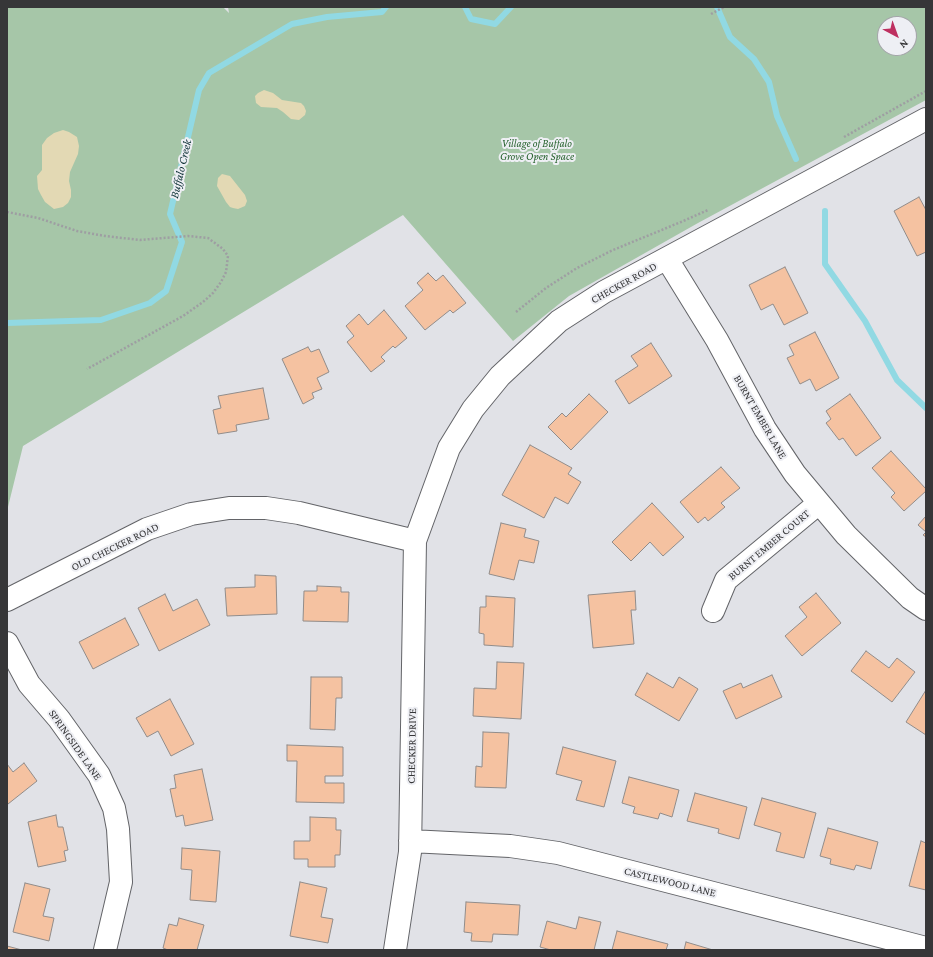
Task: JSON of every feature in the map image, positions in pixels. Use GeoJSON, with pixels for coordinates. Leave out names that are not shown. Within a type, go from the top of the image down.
{"type":"FeatureCollection","features":[{"type":"Feature","properties":{"kind":"street","name":"CHECKER ROAD"},"geometry":{"type":"LineString","coordinates":[[415,541],[449,448],[473,409],[500,376],[559,321],[604,292],[926,119]]}},
{"type":"Feature","properties":{"kind":"street","name":"BURNT EMBER LANE"},"geometry":{"type":"LineString","coordinates":[[667,259],[717,340],[765,429],[795,474],[846,535],[910,598],[926,609]]}},
{"type":"Feature","properties":{"kind":"street","name":"BURNT EMBER COURT"},"geometry":{"type":"LineString","coordinates":[[713,610],[726,580],[819,503]]}},
{"type":"Feature","properties":{"kind":"street","name":"OLD CHECKER ROAD"},"geometry":{"type":"LineString","coordinates":[[7,600],[147,529],[191,514],[229,508],[266,508],[299,513],[415,541]]}},
{"type":"Feature","properties":{"kind":"street","name":"CHECKER DRIVE"},"geometry":{"type":"LineString","coordinates":[[395,950],[410,852],[415,541]]}},
{"type":"Feature","properties":{"kind":"street","name":"SPRINGSIDE LANE"},"geometry":{"type":"LineString","coordinates":[[7,643],[29,684],[59,719],[99,775],[114,808],[118,829],[121,882],[105,950]]}},
{"type":"Feature","properties":{"kind":"street","name":"CASTLEWOOD LANE"},"geometry":{"type":"LineString","coordinates":[[410,841],[510,846],[558,853],[926,948]]}},
{"type":"Feature","properties":{"kind":"path"},"geometry":{"type":"LineString","coordinates":[[711,14],[724,7]]}},
{"type":"Feature","properties":{"kind":"path"},"geometry":{"type":"LineString","coordinates":[[842,138],[926,92]]}},
{"type":"Feature","properties":{"kind":"path"},"geometry":{"type":"LineString","coordinates":[[516,312],[546,288],[577,268],[613,250],[709,210]]}},
{"type":"Feature","properties":{"kind":"path"},"geometry":{"type":"LineString","coordinates":[[7,212],[38,218],[77,230],[105,236],[140,240],[188,236],[208,238],[223,249],[228,256],[226,272],[221,282],[213,293],[203,302],[183,316],[87,369]]}},
{"type":"Feature","properties":{"kind":"green space","name":"Village of Buffalo Grove Open Space"},"geometry":{"type":"Polygon","coordinates":[[[7,7],[223,7],[229,13],[228,7],[926,7],[926,100],[698,223],[569,296],[513,341],[403,215],[23,446],[7,511],[7,7]]]}},
{"type":"Feature","properties":{"kind":"sand"},"geometry":{"type":"Polygon","coordinates":[[[264,90],[273,93],[282,100],[301,103],[306,111],[305,115],[299,120],[291,119],[277,108],[261,107],[256,103],[255,96],[264,90]]]}},
{"type":"Feature","properties":{"kind":"sand"},"geometry":{"type":"Polygon","coordinates":[[[63,130],[77,137],[79,146],[78,154],[70,172],[69,181],[71,197],[68,203],[63,207],[54,209],[45,202],[41,195],[38,189],[37,176],[42,170],[42,145],[47,138],[54,133],[63,130]]]}},
{"type":"Feature","properties":{"kind":"sand"},"geometry":{"type":"Polygon","coordinates":[[[222,174],[230,176],[245,195],[247,201],[245,206],[238,209],[233,208],[226,202],[217,186],[218,178],[222,174]]]}},
{"type":"Feature","properties":{"kind":"building"},"geometry":{"type":"Polygon","coordinates":[[[919,197],[926,210],[926,252],[917,256],[894,211],[919,197]]]}},
{"type":"Feature","properties":{"kind":"building"},"geometry":{"type":"Polygon","coordinates":[[[785,267],[808,313],[784,325],[773,304],[761,310],[749,285],[785,267]]]}},
{"type":"Feature","properties":{"kind":"building"},"geometry":{"type":"Polygon","coordinates":[[[428,273],[436,281],[443,275],[466,303],[453,313],[450,310],[425,330],[405,306],[423,290],[417,283],[428,273]]]}},
{"type":"Feature","properties":{"kind":"building"},"geometry":{"type":"Polygon","coordinates":[[[384,310],[407,338],[395,348],[393,346],[381,357],[385,361],[371,372],[347,342],[354,336],[346,326],[359,314],[368,325],[384,310]]]}},
{"type":"Feature","properties":{"kind":"building"},"geometry":{"type":"Polygon","coordinates":[[[815,332],[839,378],[816,391],[810,379],[800,384],[787,358],[794,355],[789,345],[815,332]]]}},
{"type":"Feature","properties":{"kind":"building"},"geometry":{"type":"Polygon","coordinates":[[[651,343],[672,376],[629,404],[615,381],[638,366],[631,356],[651,343]]]}},
{"type":"Feature","properties":{"kind":"building"},"geometry":{"type":"Polygon","coordinates":[[[308,347],[311,352],[319,349],[329,372],[317,378],[322,389],[312,393],[314,398],[303,404],[282,359],[308,347]]]}},
{"type":"Feature","properties":{"kind":"building"},"geometry":{"type":"Polygon","coordinates":[[[263,388],[269,419],[236,425],[237,431],[218,434],[213,410],[221,408],[218,396],[263,388]]]}},
{"type":"Feature","properties":{"kind":"building"},"geometry":{"type":"Polygon","coordinates":[[[589,394],[608,412],[571,450],[548,427],[562,413],[566,417],[589,394]]]}},
{"type":"Feature","properties":{"kind":"building"},"geometry":{"type":"Polygon","coordinates":[[[850,394],[881,438],[856,456],[843,438],[839,440],[826,423],[831,419],[826,411],[850,394]]]}},
{"type":"Feature","properties":{"kind":"building"},"geometry":{"type":"Polygon","coordinates":[[[530,445],[572,468],[568,474],[581,482],[568,504],[555,497],[544,518],[502,495],[530,445]]]}},
{"type":"Feature","properties":{"kind":"building"},"geometry":{"type":"Polygon","coordinates":[[[891,451],[926,489],[926,491],[904,511],[891,497],[895,493],[872,468],[891,451]]]}},
{"type":"Feature","properties":{"kind":"building"},"geometry":{"type":"Polygon","coordinates":[[[721,467],[740,488],[721,503],[725,507],[708,521],[705,517],[698,523],[680,502],[721,467]]]}},
{"type":"Feature","properties":{"kind":"building"},"geometry":{"type":"Polygon","coordinates":[[[652,503],[684,537],[663,556],[650,542],[631,561],[612,542],[652,503]]]}},
{"type":"Feature","properties":{"kind":"building"},"geometry":{"type":"Polygon","coordinates":[[[926,516],[926,532],[918,525],[926,516]]]}},
{"type":"Feature","properties":{"kind":"building"},"geometry":{"type":"Polygon","coordinates":[[[501,523],[526,529],[524,537],[539,541],[534,563],[519,560],[514,580],[489,574],[501,523]]]}},
{"type":"Feature","properties":{"kind":"building"},"geometry":{"type":"Polygon","coordinates":[[[255,575],[276,576],[277,614],[227,616],[225,588],[255,587],[255,575]]]}},
{"type":"Feature","properties":{"kind":"building"},"geometry":{"type":"Polygon","coordinates":[[[317,586],[341,587],[341,592],[349,592],[348,622],[303,621],[304,591],[317,591],[317,586]]]}},
{"type":"Feature","properties":{"kind":"building"},"geometry":{"type":"Polygon","coordinates":[[[635,591],[636,610],[631,610],[634,644],[593,648],[588,595],[635,591]]]}},
{"type":"Feature","properties":{"kind":"building"},"geometry":{"type":"Polygon","coordinates":[[[816,593],[841,623],[802,656],[785,636],[807,617],[799,607],[816,593]]]}},
{"type":"Feature","properties":{"kind":"building"},"geometry":{"type":"Polygon","coordinates":[[[165,594],[173,611],[197,599],[210,625],[159,651],[138,608],[165,594]]]}},
{"type":"Feature","properties":{"kind":"building"},"geometry":{"type":"Polygon","coordinates":[[[486,596],[515,598],[513,647],[484,645],[484,634],[479,633],[480,607],[486,607],[486,596]]]}},
{"type":"Feature","properties":{"kind":"building"},"geometry":{"type":"Polygon","coordinates":[[[125,618],[139,645],[93,669],[79,642],[125,618]]]}},
{"type":"Feature","properties":{"kind":"building"},"geometry":{"type":"Polygon","coordinates":[[[866,651],[889,668],[897,658],[915,672],[892,702],[851,671],[866,651]]]}},
{"type":"Feature","properties":{"kind":"building"},"geometry":{"type":"Polygon","coordinates":[[[497,662],[524,663],[521,719],[473,716],[474,688],[496,689],[497,662]]]}},
{"type":"Feature","properties":{"kind":"building"},"geometry":{"type":"Polygon","coordinates":[[[647,673],[673,688],[679,677],[698,689],[679,721],[635,695],[647,673]]]}},
{"type":"Feature","properties":{"kind":"building"},"geometry":{"type":"Polygon","coordinates":[[[772,675],[782,697],[736,719],[723,691],[741,683],[743,688],[772,675]]]}},
{"type":"Feature","properties":{"kind":"building"},"geometry":{"type":"Polygon","coordinates":[[[311,677],[342,677],[342,698],[336,698],[335,730],[310,729],[311,677]]]}},
{"type":"Feature","properties":{"kind":"building"},"geometry":{"type":"Polygon","coordinates":[[[926,690],[926,735],[906,722],[926,690]]]}},
{"type":"Feature","properties":{"kind":"building"},"geometry":{"type":"Polygon","coordinates":[[[170,699],[194,744],[171,756],[158,731],[147,737],[136,718],[170,699]]]}},
{"type":"Feature","properties":{"kind":"building"},"geometry":{"type":"Polygon","coordinates":[[[483,732],[509,733],[506,788],[475,787],[476,766],[482,767],[483,732]]]}},
{"type":"Feature","properties":{"kind":"building"},"geometry":{"type":"Polygon","coordinates":[[[287,745],[343,747],[343,776],[325,776],[325,783],[344,783],[344,803],[296,802],[297,761],[287,761],[287,745]]]}},
{"type":"Feature","properties":{"kind":"building"},"geometry":{"type":"Polygon","coordinates":[[[563,747],[616,761],[604,807],[576,800],[582,781],[556,774],[563,747]]]}},
{"type":"Feature","properties":{"kind":"building"},"geometry":{"type":"Polygon","coordinates":[[[24,763],[37,781],[8,804],[7,764],[13,772],[24,763]]]}},
{"type":"Feature","properties":{"kind":"building"},"geometry":{"type":"Polygon","coordinates":[[[202,769],[213,820],[185,826],[183,815],[176,817],[170,789],[176,788],[174,775],[202,769]]]}},
{"type":"Feature","properties":{"kind":"building"},"geometry":{"type":"Polygon","coordinates":[[[629,777],[679,790],[672,817],[660,813],[658,819],[633,813],[635,807],[622,803],[629,777]]]}},
{"type":"Feature","properties":{"kind":"building"},"geometry":{"type":"Polygon","coordinates":[[[695,793],[747,807],[739,839],[718,833],[719,829],[687,821],[695,793]]]}},
{"type":"Feature","properties":{"kind":"building"},"geometry":{"type":"Polygon","coordinates":[[[762,798],[816,813],[804,858],[776,851],[781,833],[754,825],[762,798]]]}},
{"type":"Feature","properties":{"kind":"building"},"geometry":{"type":"Polygon","coordinates":[[[56,815],[58,827],[63,827],[68,850],[64,851],[66,861],[38,867],[28,822],[56,815]]]}},
{"type":"Feature","properties":{"kind":"building"},"geometry":{"type":"Polygon","coordinates":[[[310,817],[336,818],[336,830],[341,830],[340,855],[335,855],[335,867],[308,867],[308,859],[294,859],[294,841],[310,841],[310,817]]]}},
{"type":"Feature","properties":{"kind":"building"},"geometry":{"type":"Polygon","coordinates":[[[828,828],[878,842],[871,869],[856,865],[854,870],[830,864],[831,859],[820,856],[828,828]]]}},
{"type":"Feature","properties":{"kind":"building"},"geometry":{"type":"Polygon","coordinates":[[[921,841],[926,843],[926,890],[909,886],[921,841]]]}},
{"type":"Feature","properties":{"kind":"building"},"geometry":{"type":"Polygon","coordinates":[[[182,848],[220,851],[216,902],[190,900],[192,870],[181,869],[182,848]]]}},
{"type":"Feature","properties":{"kind":"building"},"geometry":{"type":"Polygon","coordinates":[[[300,882],[327,888],[321,917],[333,919],[328,943],[290,936],[300,882]]]}},
{"type":"Feature","properties":{"kind":"building"},"geometry":{"type":"Polygon","coordinates":[[[25,883],[50,889],[43,916],[54,918],[49,941],[13,932],[25,883]]]}},
{"type":"Feature","properties":{"kind":"building"},"geometry":{"type":"Polygon","coordinates":[[[466,902],[520,905],[518,935],[493,934],[492,942],[471,941],[472,933],[464,932],[466,902]]]}},
{"type":"Feature","properties":{"kind":"building"},"geometry":{"type":"Polygon","coordinates":[[[579,917],[601,922],[594,950],[551,950],[540,947],[547,921],[576,929],[579,917]]]}},
{"type":"Feature","properties":{"kind":"building"},"geometry":{"type":"Polygon","coordinates":[[[179,918],[204,925],[197,950],[168,950],[163,948],[169,924],[177,926],[179,918]]]}},
{"type":"Feature","properties":{"kind":"building"},"geometry":{"type":"Polygon","coordinates":[[[617,931],[668,944],[666,950],[612,950],[617,931]]]}},
{"type":"Feature","properties":{"kind":"building"},"geometry":{"type":"Polygon","coordinates":[[[686,942],[713,950],[684,950],[686,942]]]}},
{"type":"Feature","properties":{"kind":"building"},"geometry":{"type":"Polygon","coordinates":[[[7,946],[22,950],[7,950],[7,946]]]}},
{"type":"Feature","properties":{"kind":"waterway","name":"Buffalo Creek"},"geometry":{"type":"LineString","coordinates":[[7,323],[101,320],[150,303],[166,291],[182,242],[170,214],[199,90],[209,73],[292,24],[327,17],[382,12],[386,7]]}},
{"type":"Feature","properties":{"kind":"waterway","name":"Buffalo Creek"},"geometry":{"type":"LineString","coordinates":[[465,7],[471,19],[495,24],[511,7]]}},
{"type":"Feature","properties":{"kind":"waterway"},"geometry":{"type":"LineString","coordinates":[[717,7],[730,37],[754,59],[769,82],[777,116],[796,159]]}},
{"type":"Feature","properties":{"kind":"waterway"},"geometry":{"type":"LineString","coordinates":[[825,211],[825,264],[865,321],[897,380],[926,408]]}}]}
